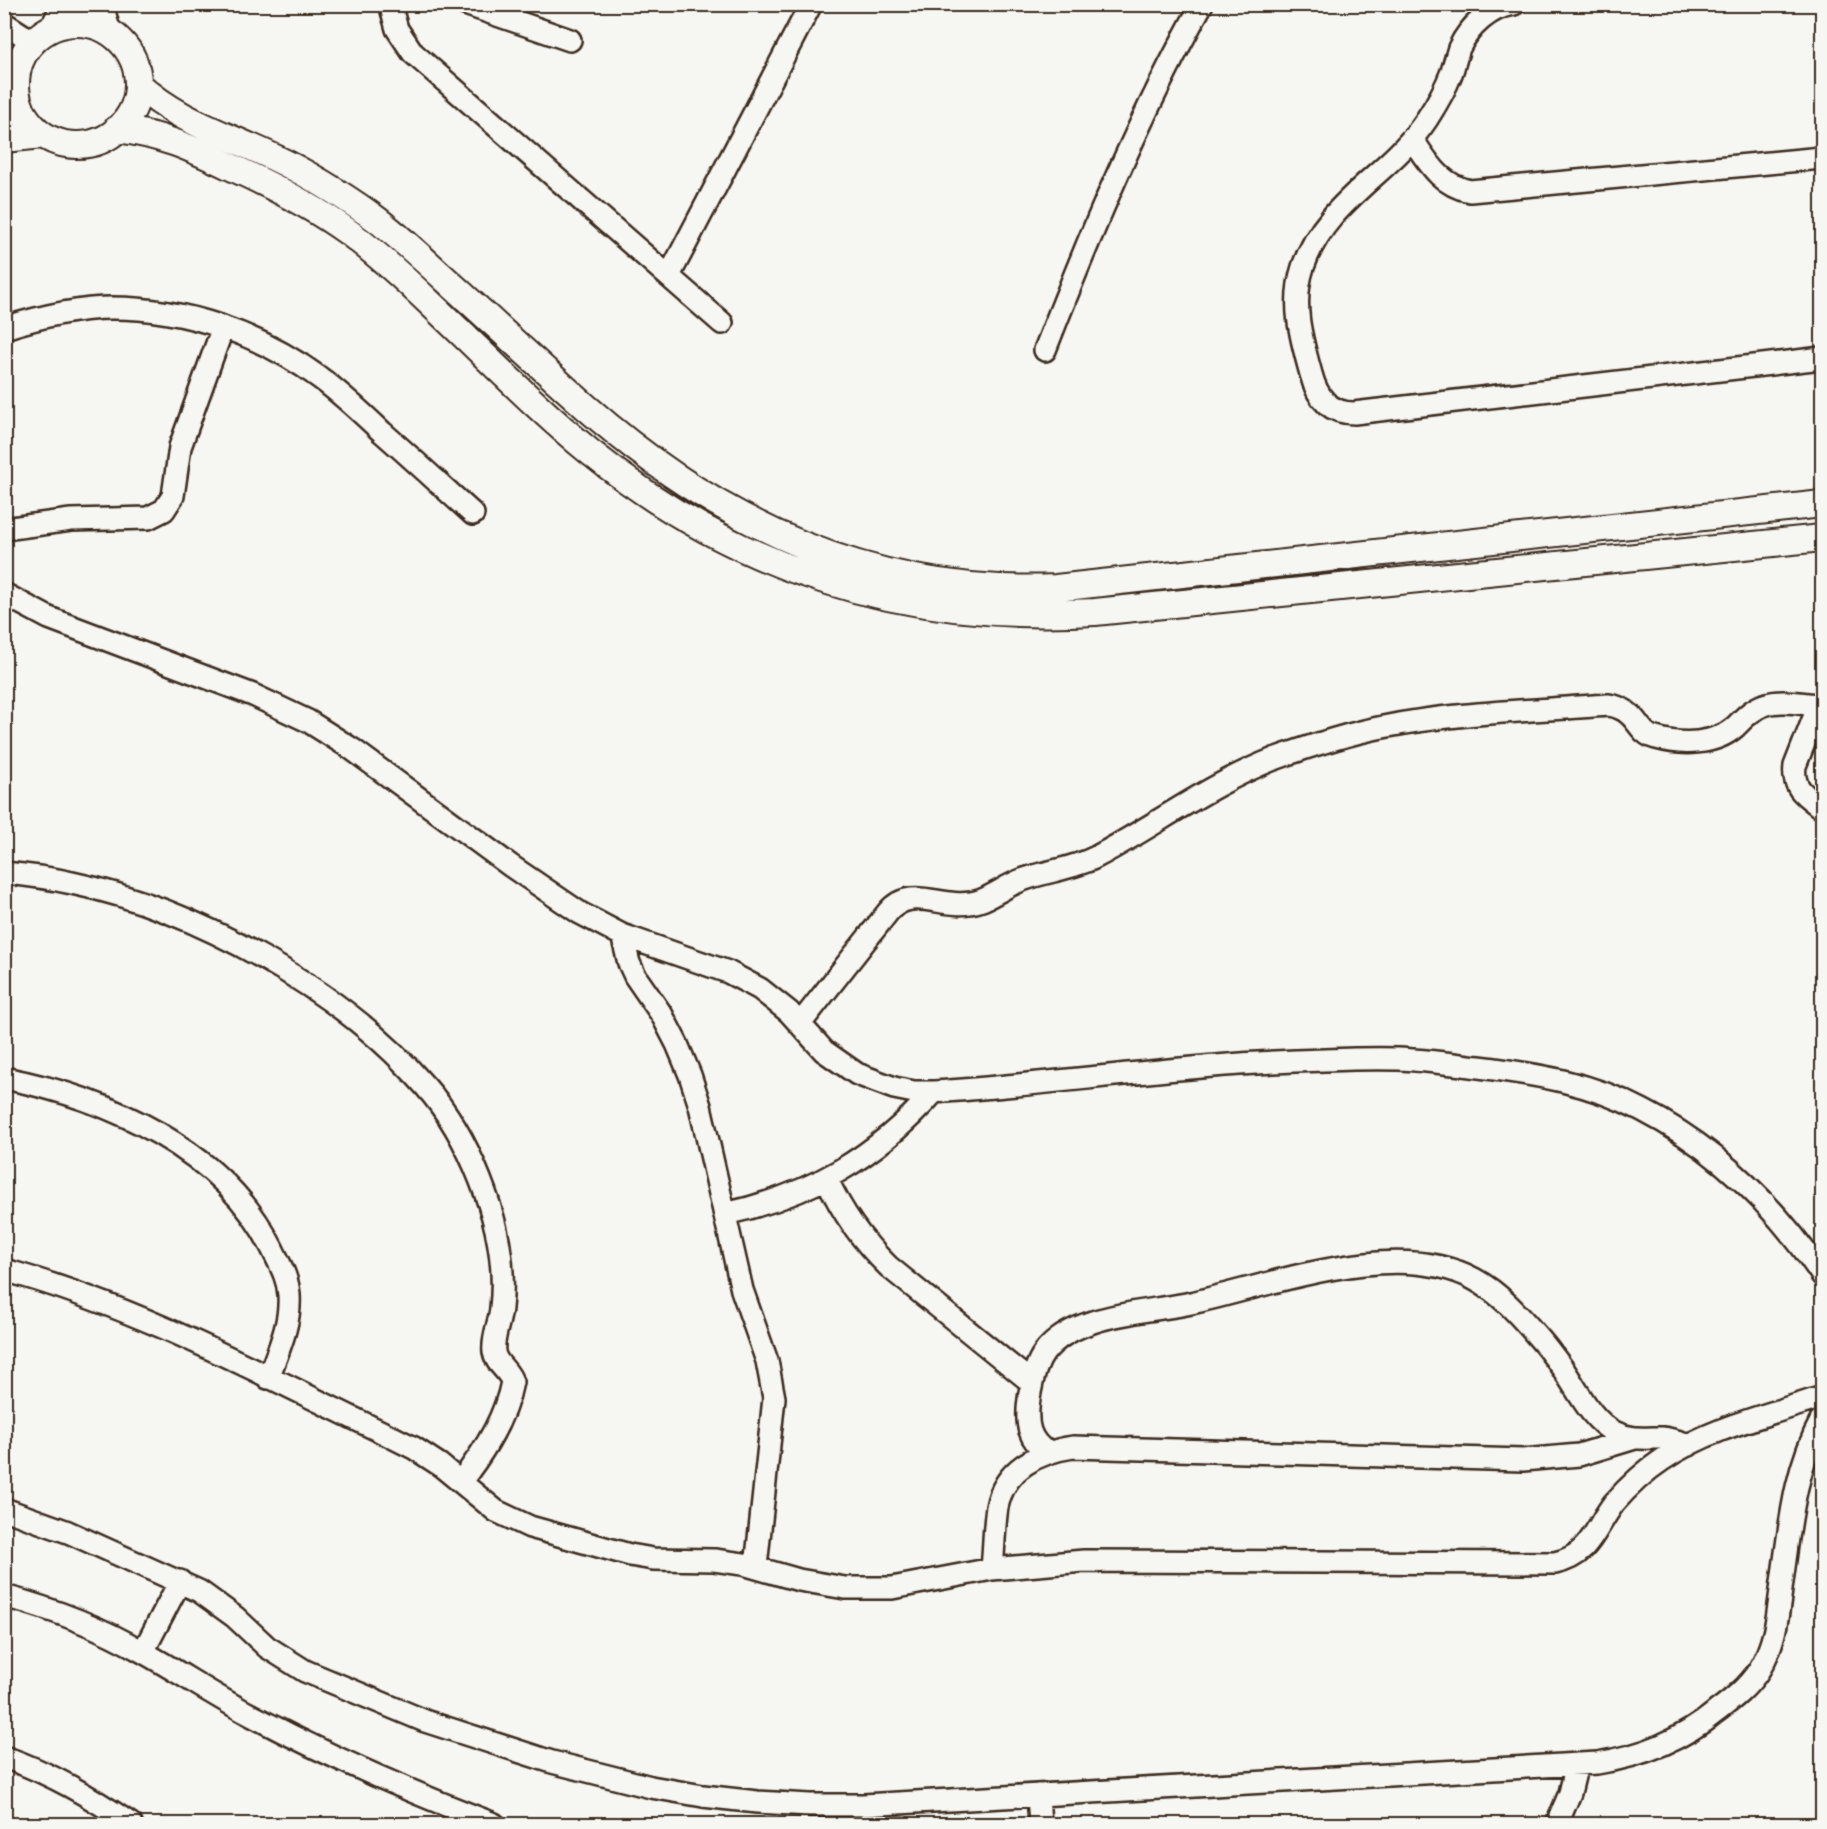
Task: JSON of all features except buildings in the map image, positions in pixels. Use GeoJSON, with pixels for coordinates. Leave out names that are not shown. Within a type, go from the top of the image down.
{"type":"FeatureCollection","features":[{"type":"Feature","properties":{"kind":"street"},"geometry":{"type":"LineString","coordinates":[[43,135],[25,116],[10,88],[18,64],[63,4]]}},
{"type":"Feature","properties":{"kind":"street"},"geometry":{"type":"LineString","coordinates":[[102,4],[110,33]]}},
{"type":"Feature","properties":{"kind":"street"},"geometry":{"type":"LineString","coordinates":[[390,4],[397,28],[413,53],[722,323]]}},
{"type":"Feature","properties":{"kind":"street"},"geometry":{"type":"LineString","coordinates":[[465,4],[570,40]]}},
{"type":"Feature","properties":{"kind":"street"},"geometry":{"type":"LineString","coordinates":[[669,276],[811,4]]}},
{"type":"Feature","properties":{"kind":"street"},"geometry":{"type":"LineString","coordinates":[[1045,350],[1111,189],[1172,59],[1202,4]]}},
{"type":"Feature","properties":{"kind":"street"},"geometry":{"type":"LineString","coordinates":[[1514,4],[1487,15],[1470,31],[1459,50],[1440,98],[1412,139],[1380,172],[1348,197],[1320,232],[1303,268],[1297,300],[1298,327],[1314,385],[1323,401],[1346,413],[1354,413],[1822,358]]}},
{"type":"Feature","properties":{"kind":"street"},"geometry":{"type":"LineString","coordinates":[[4,23],[41,35],[67,23],[80,22],[93,25],[110,33],[126,47],[136,71],[138,84],[132,109],[117,129],[107,137],[81,144],[68,144],[43,135],[4,139]]}},
{"type":"Feature","properties":{"kind":"street"},"geometry":{"type":"LineString","coordinates":[[138,84],[150,96],[178,114],[300,171],[342,195],[374,218],[398,236],[609,427],[693,488],[790,540],[832,557],[893,575],[965,587],[1026,590],[1056,588],[1822,504]]}},
{"type":"Feature","properties":{"kind":"street"},"geometry":{"type":"LineString","coordinates":[[117,129],[150,134],[185,146],[285,192],[348,232],[404,278],[567,432],[623,477],[675,512],[729,543],[765,560],[812,578],[880,597],[962,610],[1049,615],[1822,538]]}},
{"type":"Feature","properties":{"kind":"street"},"geometry":{"type":"LineString","coordinates":[[1412,139],[1441,178],[1458,189],[1470,191],[1822,158]]}},
{"type":"Feature","properties":{"kind":"street"},"geometry":{"type":"LineString","coordinates":[[4,328],[67,312],[111,308],[169,314],[223,327],[272,348],[320,378],[343,396],[473,514]]}},
{"type":"Feature","properties":{"kind":"street"},"geometry":{"type":"LineString","coordinates":[[4,529],[71,520],[148,518],[164,510],[173,496],[180,447],[223,327]]}},
{"type":"Feature","properties":{"kind":"street"},"geometry":{"type":"LineString","coordinates":[[4,594],[58,622],[253,695],[308,721],[361,755],[557,898],[622,935],[744,980],[775,1000],[824,1051],[857,1074],[894,1088],[914,1092],[934,1092],[1266,1061],[1380,1058],[1420,1060],[1556,1079],[1609,1095],[1642,1109],[1702,1147],[1730,1169],[1762,1200],[1804,1248],[1822,1275]]}},
{"type":"Feature","properties":{"kind":"street"},"geometry":{"type":"LineString","coordinates":[[800,1024],[888,912],[900,901],[915,898],[953,905],[977,902],[1024,879],[1092,859],[1237,775],[1309,747],[1383,727],[1435,718],[1608,705],[1628,712],[1640,728],[1655,738],[1696,742],[1715,739],[1725,734],[1749,713],[1766,704],[1776,702],[1819,705],[1795,766],[1794,776],[1801,793],[1822,808]]}},
{"type":"Feature","properties":{"kind":"street"},"geometry":{"type":"LineString","coordinates":[[4,873],[73,883],[118,896],[183,919],[255,953],[298,979],[360,1025],[402,1062],[440,1104],[468,1151],[490,1208],[502,1269],[501,1308],[494,1354],[496,1360],[510,1375],[512,1382],[497,1426],[461,1481]]}},
{"type":"Feature","properties":{"kind":"street"},"geometry":{"type":"LineString","coordinates":[[622,935],[635,976],[662,1016],[690,1075],[700,1106],[742,1290],[767,1361],[774,1398],[756,1567]]}},
{"type":"Feature","properties":{"kind":"street"},"geometry":{"type":"LineString","coordinates":[[4,1078],[57,1091],[89,1102],[151,1130],[201,1161],[238,1197],[268,1241],[286,1277],[288,1287],[288,1322],[268,1378]]}},
{"type":"Feature","properties":{"kind":"street"},"geometry":{"type":"LineString","coordinates":[[725,1214],[777,1200],[827,1179],[851,1165],[896,1132],[934,1092]]}},
{"type":"Feature","properties":{"kind":"street"},"geometry":{"type":"LineString","coordinates":[[827,1179],[859,1236],[881,1260],[1031,1382]]}},
{"type":"Feature","properties":{"kind":"street"},"geometry":{"type":"LineString","coordinates":[[1047,1452],[1035,1441],[1029,1428],[1031,1382],[1040,1358],[1054,1341],[1067,1333],[1095,1322],[1170,1308],[1283,1280],[1334,1270],[1391,1263],[1426,1263],[1468,1276],[1505,1301],[1549,1350],[1599,1420],[1616,1433],[1635,1438],[1665,1438],[1689,1444]]}},
{"type":"Feature","properties":{"kind":"street"},"geometry":{"type":"LineString","coordinates":[[4,1270],[80,1294],[137,1317],[414,1448],[461,1481],[496,1511],[530,1527],[630,1555],[714,1560],[756,1567],[822,1585],[869,1589],[916,1584],[992,1569],[1040,1563],[1084,1561],[1555,1563],[1566,1561],[1583,1551],[1614,1503],[1629,1487],[1663,1459],[1689,1444],[1739,1424],[1822,1399]]}},
{"type":"Feature","properties":{"kind":"street"},"geometry":{"type":"LineString","coordinates":[[4,1509],[68,1532],[180,1581],[217,1603],[267,1647],[305,1671],[425,1721],[488,1743],[601,1776],[704,1797],[810,1805],[863,1805],[1597,1763],[1633,1756],[1671,1742],[1707,1719],[1743,1690],[1768,1655],[1774,1639],[1794,1495],[1809,1446],[1822,1419]]}},
{"type":"Feature","properties":{"kind":"street"},"geometry":{"type":"LineString","coordinates":[[992,1569],[997,1506],[1001,1495],[1015,1473],[1026,1463],[1047,1452],[1073,1448],[1523,1460],[1579,1455],[1635,1438]]}},
{"type":"Feature","properties":{"kind":"street"},"geometry":{"type":"LineString","coordinates":[[143,1652],[180,1581]]}},
{"type":"Feature","properties":{"kind":"street"},"geometry":{"type":"LineString","coordinates":[[4,1596],[102,1630],[306,1744],[365,1772],[494,1824]]}},
{"type":"Feature","properties":{"kind":"street"},"geometry":{"type":"LineString","coordinates":[[4,1756],[59,1779],[131,1824]]}},
{"type":"Feature","properties":{"kind":"street"},"geometry":{"type":"LineString","coordinates":[[1557,1824],[1570,1793],[1577,1764]]}},
{"type":"Feature","properties":{"kind":"street"},"geometry":{"type":"LineString","coordinates":[[1038,1795],[1040,1824]]}}]}
